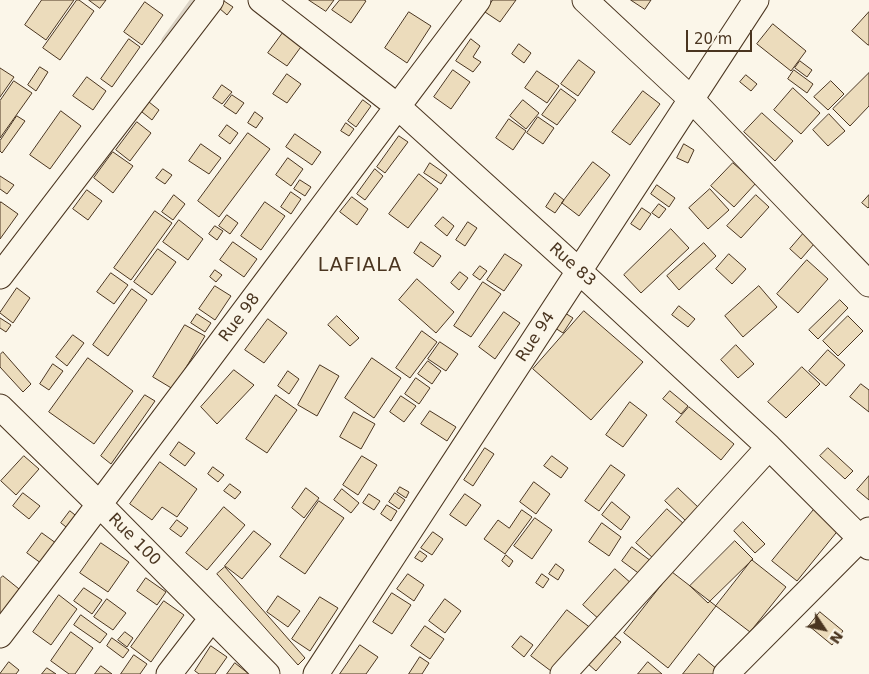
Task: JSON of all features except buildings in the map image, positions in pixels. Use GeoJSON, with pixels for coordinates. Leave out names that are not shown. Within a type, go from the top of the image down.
{"type":"FeatureCollection","features":[{"type":"Feature","properties":{"kind":"street"},"geometry":{"type":"LineString","coordinates":[[0,276],[210,0]]}},
{"type":"Feature","properties":{"kind":"street","name":"Rue 83"},"geometry":{"type":"LineString","coordinates":[[260,0],[397,106],[579,271],[866,539]]}},
{"type":"Feature","properties":{"kind":"street","name":"Rue 98"},"geometry":{"type":"LineString","coordinates":[[0,635],[100,505],[478,0]]}},
{"type":"Feature","properties":{"kind":"street"},"geometry":{"type":"LineString","coordinates":[[585,0],[691,99],[869,284]]}},
{"type":"Feature","properties":{"kind":"street","name":"Rue 94"},"geometry":{"type":"LineString","coordinates":[[316,674],[756,0]]}},
{"type":"Feature","properties":{"kind":"street","name":"Rue 100"},"geometry":{"type":"LineString","coordinates":[[0,407],[267,674]]}},
{"type":"Feature","properties":{"kind":"street"},"geometry":{"type":"LineString","coordinates":[[563,674],[769,447]]}},
{"type":"Feature","properties":{"kind":"street"},"geometry":{"type":"LineString","coordinates":[[726,674],[866,539]]}},
{"type":"Feature","properties":{"kind":"street"},"geometry":{"type":"LineString","coordinates":[[169,674],[212,618]]}},
{"type":"Feature","properties":{"kind":"waterway"},"geometry":{"type":"LineString","coordinates":[[165,40],[194,0]]}},
{"type":"Feature","properties":{"kind":"district","name":"LAFIALA"},"geometry":{"type":"Point","coordinates":[360,266]}}]}
